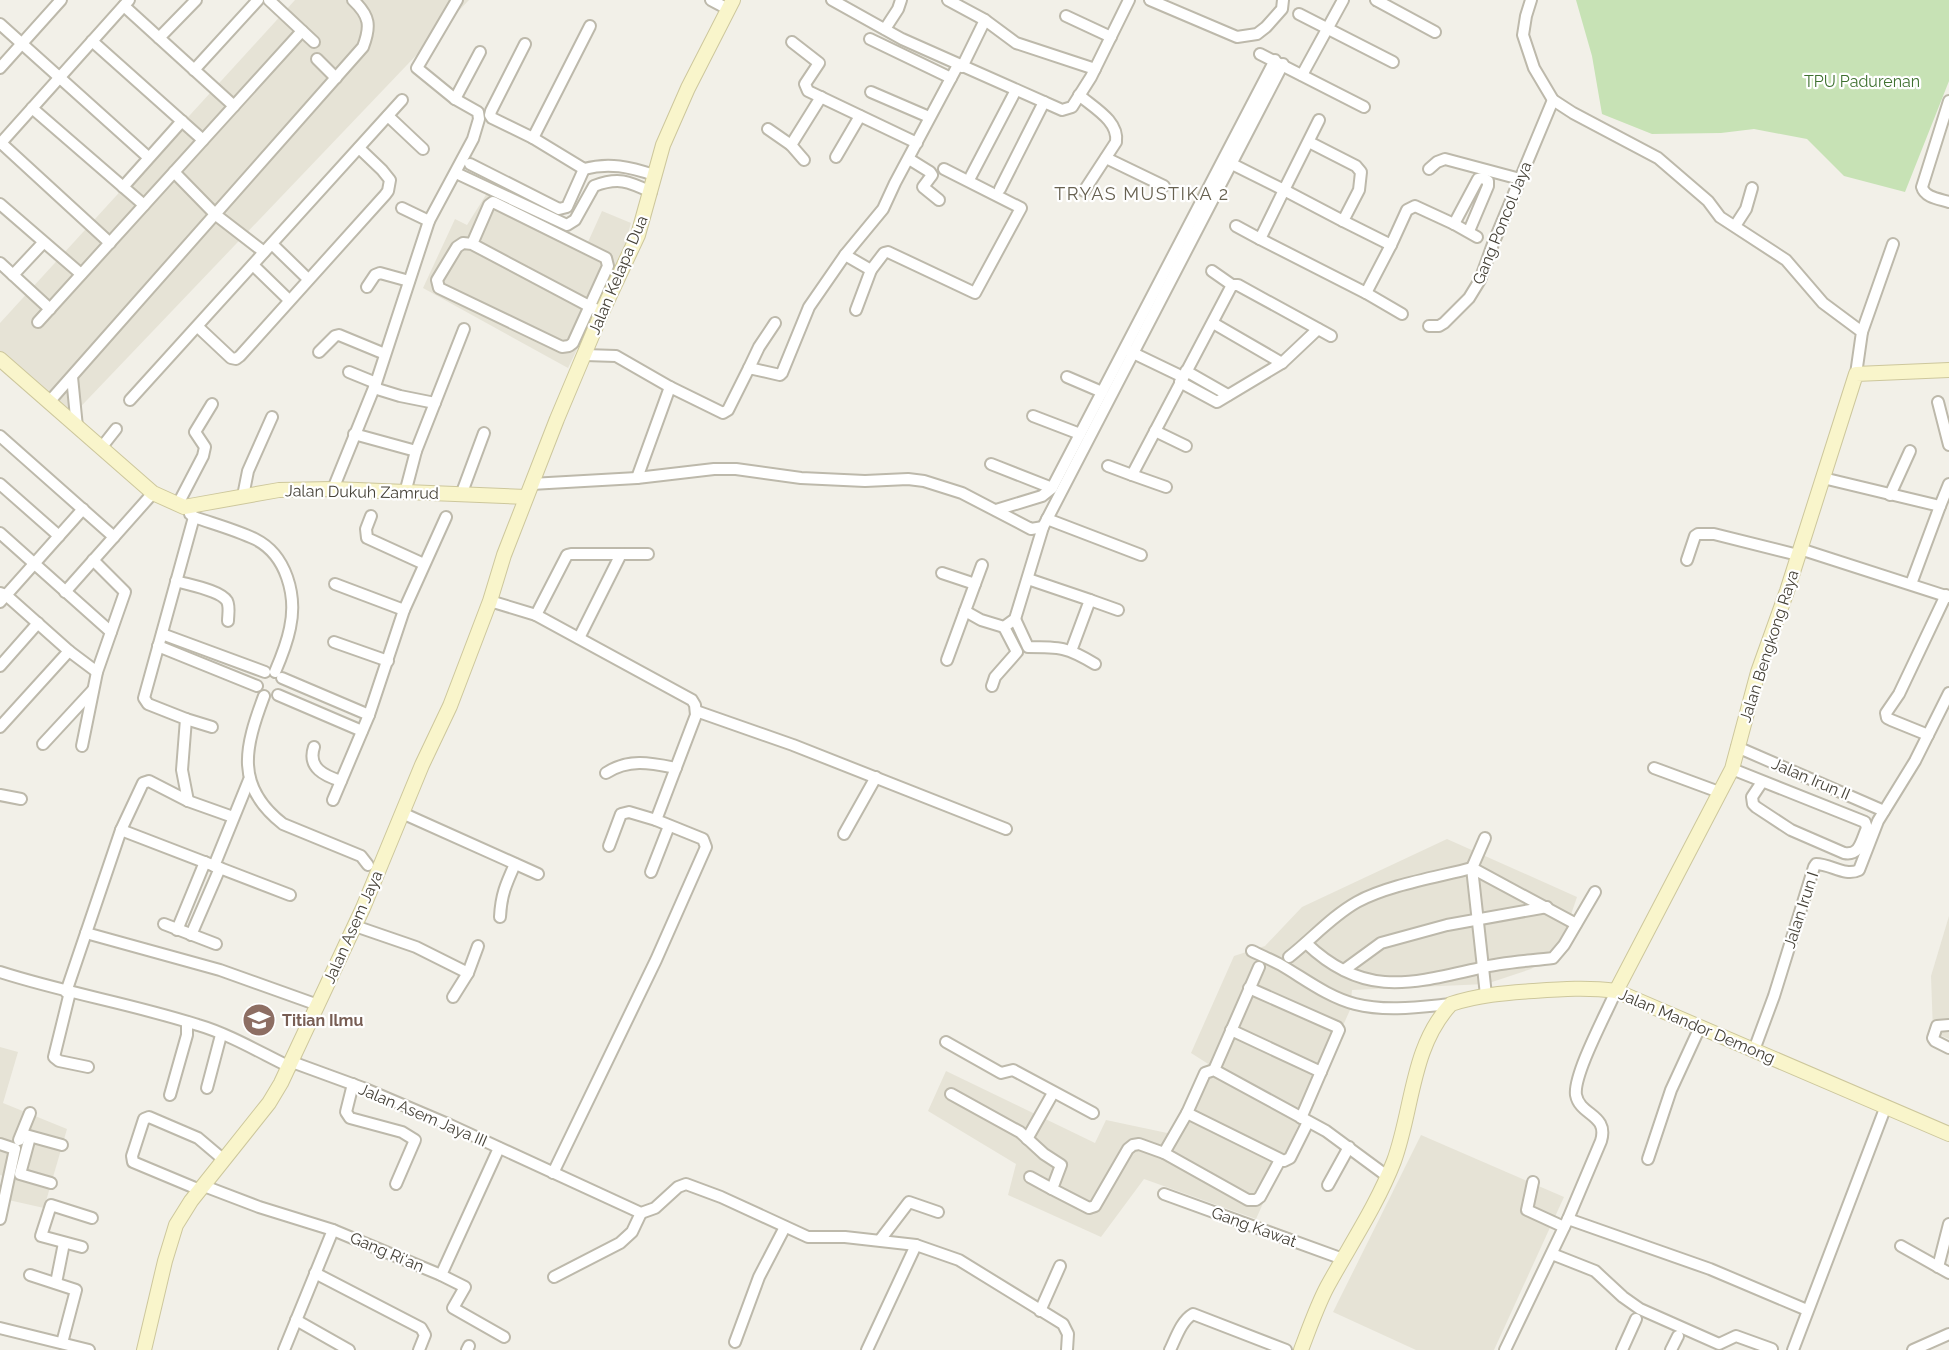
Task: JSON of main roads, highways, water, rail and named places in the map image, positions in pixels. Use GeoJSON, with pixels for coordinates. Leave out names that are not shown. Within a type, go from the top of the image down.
{"type":"FeatureCollection","features":[{"type":"Feature","properties":{"kind":"main road","name":"Jalan Kelapa Dua"},"geometry":{"type":"LineString","coordinates":[[529,491],[602,312],[638,235],[663,145],[688,88],[731,5]]}},
{"type":"Feature","properties":{"kind":"main road","name":"Jalan Dukuh Zamrud"},"geometry":{"type":"LineString","coordinates":[[0,359],[153,493],[185,509],[279,490],[333,489],[461,495],[529,491]]}},
{"type":"Feature","properties":{"kind":"main road","name":"Jalan Bengkong Raya"},"geometry":{"type":"LineString","coordinates":[[1616,991],[1732,769],[1758,672],[1857,374],[1949,370]]}},
{"type":"Feature","properties":{"kind":"main road","name":"Jalan Asem Jaya"},"geometry":{"type":"LineString","coordinates":[[144,1350],[170,1243],[183,1213],[269,1103],[291,1064],[355,926],[450,706],[529,491]]}},
{"type":"Feature","properties":{"kind":"main road","name":"Jalan Mandor Demong"},"geometry":{"type":"LineString","coordinates":[[1301,1350],[1326,1289],[1365,1222],[1387,1176],[1406,1122],[1420,1059],[1429,1037],[1451,1004],[1486,994],[1572,988],[1616,991],[1949,1134]]}},
{"type":"Feature","properties":{"kind":"place","name":"Titian Ilmu"},"geometry":{"type":"Point","coordinates":[259,1020]}},
{"type":"Feature","properties":{"kind":"district","name":"TRYAS MUSTIKA 2"},"geometry":{"type":"Point","coordinates":[1142,193]}},
{"type":"Feature","properties":{"kind":"park label","name":"TPU Padurenan"},"geometry":{"type":"Point","coordinates":[1862,81]}}]}
